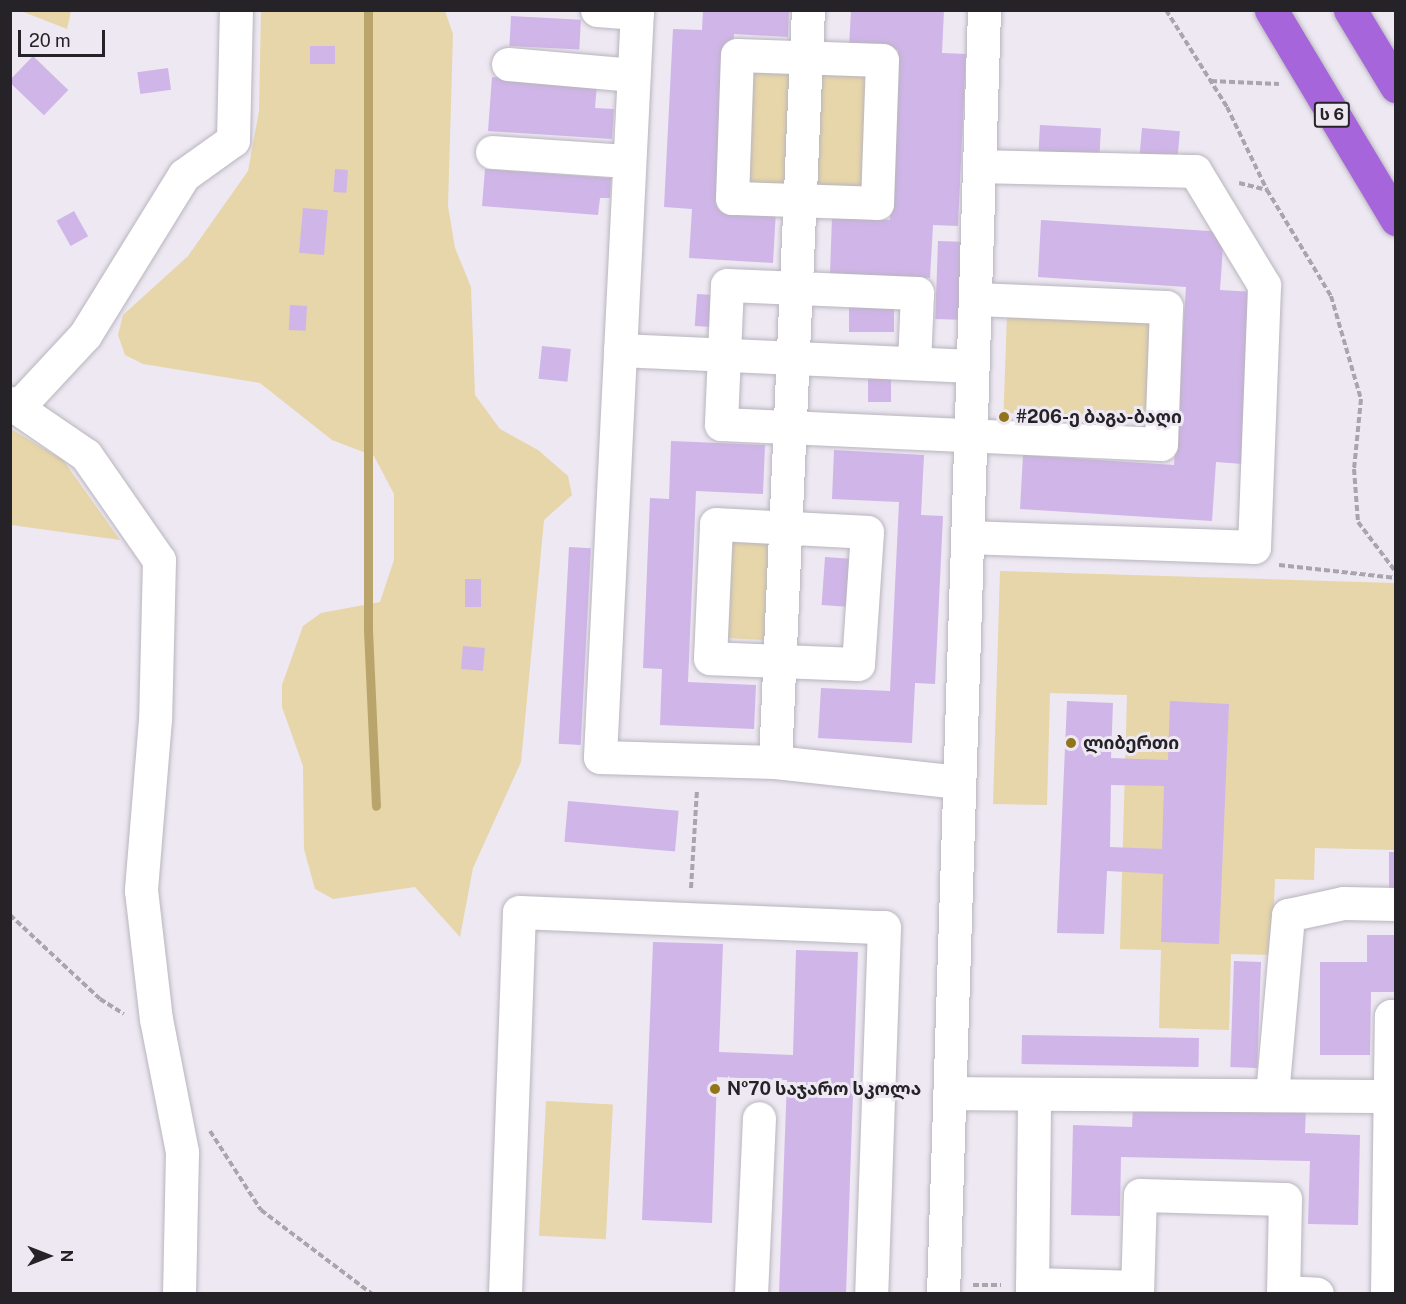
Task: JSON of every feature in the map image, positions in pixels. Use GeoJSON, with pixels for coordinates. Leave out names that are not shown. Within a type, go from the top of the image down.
{"type":"FeatureCollection","features":[{"type":"Feature","properties":{"kind":"highway","name":"ს 6"},"geometry":{"type":"LineString","coordinates":[[1271,10],[1395,219]]}},
{"type":"Feature","properties":{"kind":"highway"},"geometry":{"type":"LineString","coordinates":[[1350,10],[1395,86]]}},
{"type":"Feature","properties":{"kind":"street"},"geometry":{"type":"LineString","coordinates":[[179,1293],[182,1152],[156,1019],[141,890],[155,719],[159,560],[86,455],[14,406],[85,335],[184,175],[233,140],[236,10]]}},
{"type":"Feature","properties":{"kind":"street"},"geometry":{"type":"LineString","coordinates":[[597,10],[637,12],[600,757],[698,763],[775,762],[959,782]]}},
{"type":"Feature","properties":{"kind":"street"},"geometry":{"type":"LineString","coordinates":[[775,762],[808,10]]}},
{"type":"Feature","properties":{"kind":"street"},"geometry":{"type":"LineString","coordinates":[[943,1290],[984,10]]}},
{"type":"Feature","properties":{"kind":"street"},"geometry":{"type":"LineString","coordinates":[[737,56],[882,60],[877,203],[800,201],[732,198],[737,56]]}},
{"type":"Feature","properties":{"kind":"street"},"geometry":{"type":"LineString","coordinates":[[508,64],[634,75]]}},
{"type":"Feature","properties":{"kind":"street"},"geometry":{"type":"LineString","coordinates":[[492,152],[629,161]]}},
{"type":"Feature","properties":{"kind":"street"},"geometry":{"type":"LineString","coordinates":[[968,537],[1254,547],[1264,285],[1195,171],[980,166]]}},
{"type":"Feature","properties":{"kind":"street"},"geometry":{"type":"LineString","coordinates":[[914,363],[917,293],[727,285],[721,424],[1161,444],[1166,307],[975,299]]}},
{"type":"Feature","properties":{"kind":"street"},"geometry":{"type":"LineString","coordinates":[[620,350],[972,366]]}},
{"type":"Feature","properties":{"kind":"street"},"geometry":{"type":"LineString","coordinates":[[716,524],[867,532],[858,664],[779,661],[710,658],[716,524]]}},
{"type":"Feature","properties":{"kind":"street"},"geometry":{"type":"LineString","coordinates":[[1272,1095],[1288,915],[1343,903],[1395,904]]}},
{"type":"Feature","properties":{"kind":"street"},"geometry":{"type":"LineString","coordinates":[[505,1293],[519,912],[885,927],[871,1293]]}},
{"type":"Feature","properties":{"kind":"street"},"geometry":{"type":"LineString","coordinates":[[1387,1293],[1394,1096],[1391,1016],[1395,1017]]}},
{"type":"Feature","properties":{"kind":"street"},"geometry":{"type":"LineString","coordinates":[[949,1093],[1394,1096]]}},
{"type":"Feature","properties":{"kind":"street"},"geometry":{"type":"LineString","coordinates":[[1034,1094],[1032,1289],[1137,1290],[1140,1195],[1286,1199],[1282,1293],[1317,1293]]}},
{"type":"Feature","properties":{"kind":"street"},"geometry":{"type":"LineString","coordinates":[[751,1293],[759,1118]]}},
{"type":"Feature","properties":{"kind":"path"},"geometry":{"type":"LineString","coordinates":[[1166,10],[1211,81],[1331,296],[1361,399],[1354,468],[1358,522],[1395,572]]}},
{"type":"Feature","properties":{"kind":"path"},"geometry":{"type":"LineString","coordinates":[[1211,81],[1314,85]]}},
{"type":"Feature","properties":{"kind":"path"},"geometry":{"type":"LineString","coordinates":[[1254,547],[1278,564],[1395,578]]}},
{"type":"Feature","properties":{"kind":"path"},"geometry":{"type":"LineString","coordinates":[[689,919],[698,763]]}},
{"type":"Feature","properties":{"kind":"path"},"geometry":{"type":"LineString","coordinates":[[943,1290],[1032,1289]]}},
{"type":"Feature","properties":{"kind":"shaded area"},"geometry":{"type":"Polygon","coordinates":[[[21,11],[71,11],[67,29],[21,11]]]}},
{"type":"Feature","properties":{"kind":"shaded area"},"geometry":{"type":"Polygon","coordinates":[[[261,11],[445,11],[453,34],[448,206],[455,248],[471,287],[475,395],[500,429],[538,450],[568,476],[572,495],[544,520],[521,762],[473,868],[460,937],[415,887],[333,899],[315,889],[304,849],[303,766],[282,707],[282,685],[303,626],[321,613],[380,602],[394,560],[394,494],[374,456],[332,440],[260,383],[143,364],[125,355],[118,335],[123,315],[188,256],[248,171],[259,111],[261,11]]]}},
{"type":"Feature","properties":{"kind":"shaded area"},"geometry":{"type":"Polygon","coordinates":[[[746,62],[876,69],[869,195],[739,188],[746,62]]]}},
{"type":"Feature","properties":{"kind":"shaded area"},"geometry":{"type":"Polygon","coordinates":[[[1007,314],[1156,319],[1152,418],[1004,413],[1007,314]]]}},
{"type":"Feature","properties":{"kind":"shaded area"},"geometry":{"type":"Polygon","coordinates":[[[11,429],[63,460],[120,540],[11,525],[11,429]]]}},
{"type":"Feature","properties":{"kind":"shaded area"},"geometry":{"type":"Polygon","coordinates":[[[728,541],[779,544],[774,641],[723,638],[728,541]]]}},
{"type":"Feature","properties":{"kind":"shaded area"},"geometry":{"type":"Polygon","coordinates":[[[1000,571],[1395,583],[1395,850],[1315,848],[1314,880],[1275,879],[1272,955],[1231,954],[1229,1030],[1159,1028],[1161,950],[1120,949],[1127,695],[1050,693],[1047,805],[993,804],[1000,571]]]}},
{"type":"Feature","properties":{"kind":"shaded area"},"geometry":{"type":"Polygon","coordinates":[[[546,1101],[613,1105],[606,1239],[539,1236],[546,1101]]]}},
{"type":"Feature","properties":{"kind":"building"},"geometry":{"type":"Polygon","coordinates":[[[703,10],[789,10],[788,37],[734,34],[726,208],[776,210],[773,263],[689,258],[692,209],[664,207],[673,29],[702,30],[703,10]]]}},
{"type":"Feature","properties":{"kind":"building"},"geometry":{"type":"Polygon","coordinates":[[[851,10],[944,10],[942,53],[966,54],[958,226],[933,225],[930,278],[830,274],[832,217],[890,220],[898,50],[849,48],[851,10]]]}},
{"type":"Feature","properties":{"kind":"building"},"geometry":{"type":"Polygon","coordinates":[[[511,16],[581,20],[579,50],[509,46],[511,16]]]}},
{"type":"Feature","properties":{"kind":"building"},"geometry":{"type":"Polygon","coordinates":[[[310,46],[335,46],[335,64],[310,64],[310,46]]]}},
{"type":"Feature","properties":{"kind":"building"},"geometry":{"type":"Polygon","coordinates":[[[33,56],[68,90],[44,115],[10,82],[33,56]]]}},
{"type":"Feature","properties":{"kind":"building"},"geometry":{"type":"Polygon","coordinates":[[[168,68],[171,90],[140,94],[137,72],[168,68]]]}},
{"type":"Feature","properties":{"kind":"building"},"geometry":{"type":"Polygon","coordinates":[[[492,77],[597,84],[595,108],[614,109],[612,139],[488,131],[492,77]]]}},
{"type":"Feature","properties":{"kind":"building"},"geometry":{"type":"Polygon","coordinates":[[[1040,125],[1101,128],[1099,161],[1038,158],[1040,125]]]}},
{"type":"Feature","properties":{"kind":"building"},"geometry":{"type":"Polygon","coordinates":[[[1142,128],[1180,131],[1178,158],[1140,155],[1142,128]]]}},
{"type":"Feature","properties":{"kind":"building"},"geometry":{"type":"Polygon","coordinates":[[[335,169],[348,170],[346,193],[333,192],[335,169]]]}},
{"type":"Feature","properties":{"kind":"building"},"geometry":{"type":"Polygon","coordinates":[[[485,169],[611,178],[610,198],[600,198],[598,215],[482,206],[485,169]]]}},
{"type":"Feature","properties":{"kind":"building"},"geometry":{"type":"Polygon","coordinates":[[[303,208],[328,210],[324,255],[299,253],[303,208]]]}},
{"type":"Feature","properties":{"kind":"building"},"geometry":{"type":"Polygon","coordinates":[[[74,211],[88,236],[71,246],[57,221],[74,211]]]}},
{"type":"Feature","properties":{"kind":"building"},"geometry":{"type":"Polygon","coordinates":[[[1041,220],[1224,232],[1220,290],[1254,292],[1243,464],[1216,462],[1212,521],[1020,509],[1023,455],[1174,465],[1186,287],[1038,277],[1041,220]]]}},
{"type":"Feature","properties":{"kind":"building"},"geometry":{"type":"Polygon","coordinates":[[[938,241],[969,242],[966,320],[935,319],[938,241]]]}},
{"type":"Feature","properties":{"kind":"building"},"geometry":{"type":"Polygon","coordinates":[[[697,294],[713,295],[711,327],[695,326],[697,294]]]}},
{"type":"Feature","properties":{"kind":"building"},"geometry":{"type":"Polygon","coordinates":[[[849,303],[894,303],[894,332],[849,332],[849,303]]]}},
{"type":"Feature","properties":{"kind":"building"},"geometry":{"type":"Polygon","coordinates":[[[290,305],[307,306],[306,331],[289,330],[290,305]]]}},
{"type":"Feature","properties":{"kind":"building"},"geometry":{"type":"Polygon","coordinates":[[[542,346],[571,349],[567,382],[539,379],[542,346]]]}},
{"type":"Feature","properties":{"kind":"building"},"geometry":{"type":"Polygon","coordinates":[[[868,369],[891,369],[891,402],[868,402],[868,369]]]}},
{"type":"Feature","properties":{"kind":"building"},"geometry":{"type":"Polygon","coordinates":[[[671,441],[765,445],[763,494],[696,491],[688,682],[756,685],[754,729],[660,725],[662,669],[643,668],[650,498],[669,499],[671,441]]]}},
{"type":"Feature","properties":{"kind":"building"},"geometry":{"type":"Polygon","coordinates":[[[834,450],[924,455],[921,515],[943,516],[935,684],[915,683],[912,743],[818,738],[821,688],[890,691],[899,502],[832,499],[834,450]]]}},
{"type":"Feature","properties":{"kind":"building"},"geometry":{"type":"Polygon","coordinates":[[[569,547],[591,548],[581,745],[559,744],[569,547]]]}},
{"type":"Feature","properties":{"kind":"building"},"geometry":{"type":"Polygon","coordinates":[[[825,557],[854,559],[851,607],[822,605],[825,557]]]}},
{"type":"Feature","properties":{"kind":"building"},"geometry":{"type":"Polygon","coordinates":[[[465,579],[481,579],[481,607],[465,607],[465,579]]]}},
{"type":"Feature","properties":{"kind":"building"},"geometry":{"type":"Polygon","coordinates":[[[463,646],[485,648],[483,671],[461,669],[463,646]]]}},
{"type":"Feature","properties":{"kind":"building"},"geometry":{"type":"Polygon","coordinates":[[[1067,701],[1113,703],[1111,758],[1168,760],[1170,701],[1229,704],[1219,944],[1161,942],[1163,874],[1107,871],[1104,934],[1057,933],[1067,701]],[[1111,785],[1110,847],[1162,849],[1164,786],[1111,785]]]}},
{"type":"Feature","properties":{"kind":"building"},"geometry":{"type":"Polygon","coordinates":[[[568,801],[679,811],[675,852],[564,842],[568,801]]]}},
{"type":"Feature","properties":{"kind":"building"},"geometry":{"type":"Polygon","coordinates":[[[1389,852],[1396,852],[1396,890],[1389,890],[1389,852]]]}},
{"type":"Feature","properties":{"kind":"building"},"geometry":{"type":"Polygon","coordinates":[[[1367,935],[1396,935],[1396,992],[1371,992],[1370,1055],[1320,1055],[1320,962],[1367,962],[1367,935]]]}},
{"type":"Feature","properties":{"kind":"building"},"geometry":{"type":"Polygon","coordinates":[[[653,942],[723,944],[719,1052],[793,1055],[796,950],[858,952],[846,1294],[779,1294],[787,1080],[717,1077],[712,1223],[642,1220],[653,942]]]}},
{"type":"Feature","properties":{"kind":"building"},"geometry":{"type":"Polygon","coordinates":[[[1234,961],[1261,962],[1257,1068],[1230,1067],[1234,961]]]}},
{"type":"Feature","properties":{"kind":"building"},"geometry":{"type":"Polygon","coordinates":[[[1022,1035],[1199,1038],[1198,1067],[1021,1064],[1022,1035]]]}},
{"type":"Feature","properties":{"kind":"building"},"geometry":{"type":"Polygon","coordinates":[[[1133,1105],[1306,1108],[1305,1133],[1360,1135],[1358,1225],[1308,1224],[1310,1161],[1121,1157],[1120,1216],[1071,1215],[1073,1125],[1132,1127],[1133,1105]]]}},
{"type":"Feature","properties":{"kind":"waterway"},"geometry":{"type":"LineString","coordinates":[[368,10],[368,630],[376,806]]}},
{"type":"Feature","properties":{"kind":"place","name":"#206-ე ბაგა-ბაღი"},"geometry":{"type":"Point","coordinates":[1004,417]}},
{"type":"Feature","properties":{"kind":"place","name":"ლიბერთი"},"geometry":{"type":"Point","coordinates":[1071,743]}},
{"type":"Feature","properties":{"kind":"place","name":"№70 საჯარო სკოლა"},"geometry":{"type":"Point","coordinates":[715,1089]}}]}
